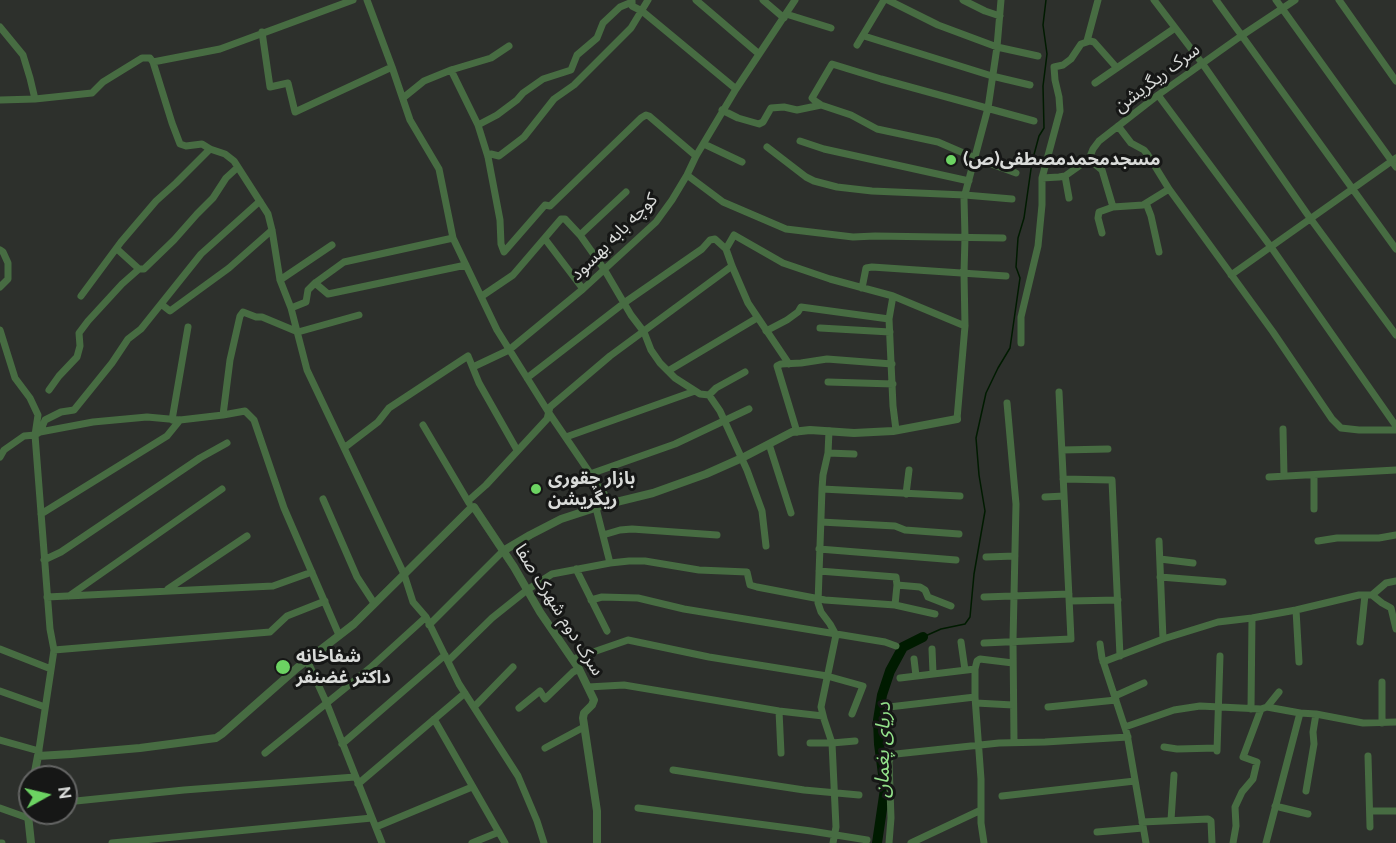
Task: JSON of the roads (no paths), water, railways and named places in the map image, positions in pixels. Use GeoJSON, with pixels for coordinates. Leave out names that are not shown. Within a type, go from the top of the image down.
{"type":"FeatureCollection","features":[{"type":"Feature","properties":{"kind":"street"},"geometry":{"type":"LineString","coordinates":[[153,62],[220,49],[353,0]]}},
{"type":"Feature","properties":{"kind":"street"},"geometry":{"type":"LineString","coordinates":[[367,0],[410,120],[439,169],[453,238],[497,330],[549,413],[611,504]]}},
{"type":"Feature","properties":{"kind":"street"},"geometry":{"type":"LineString","coordinates":[[488,156],[491,154],[499,156],[524,137],[554,99],[574,85],[631,28],[648,0]]}},
{"type":"Feature","properties":{"kind":"street"},"geometry":{"type":"LineString","coordinates":[[696,0],[759,54]]}},
{"type":"Feature","properties":{"kind":"street"},"geometry":{"type":"LineString","coordinates":[[763,0],[785,16],[831,28]]}},
{"type":"Feature","properties":{"kind":"street","name":"کوچه بابه بهسود"},"geometry":{"type":"LineString","coordinates":[[473,367],[509,350],[583,289],[656,222],[687,175],[722,110],[795,0]]}},
{"type":"Feature","properties":{"kind":"street"},"geometry":{"type":"LineString","coordinates":[[857,45],[886,0],[938,25],[997,47],[1038,56]]}},
{"type":"Feature","properties":{"kind":"street"},"geometry":{"type":"LineString","coordinates":[[963,0],[999,16]]}},
{"type":"Feature","properties":{"kind":"street"},"geometry":{"type":"LineString","coordinates":[[265,753],[427,621],[503,551],[530,534],[561,519],[653,493],[706,474],[792,432],[810,430],[854,433],[896,430],[957,419],[965,326],[965,195],[988,108],[1001,0]]}},
{"type":"Feature","properties":{"kind":"street"},"geometry":{"type":"LineString","coordinates":[[1088,41],[1098,0]]}},
{"type":"Feature","properties":{"kind":"street"},"geometry":{"type":"LineString","coordinates":[[1154,0],[1202,63],[1310,218],[1396,335]]}},
{"type":"Feature","properties":{"kind":"street"},"geometry":{"type":"LineString","coordinates":[[1216,0],[1396,249]]}},
{"type":"Feature","properties":{"kind":"street"},"geometry":{"type":"LineString","coordinates":[[1232,275],[1351,189],[1395,162],[1276,0]]}},
{"type":"Feature","properties":{"kind":"street","name":"سرک ریگریشن"},"geometry":{"type":"LineString","coordinates":[[1065,176],[1089,159],[1099,141],[1158,94],[1295,0]]}},
{"type":"Feature","properties":{"kind":"street"},"geometry":{"type":"LineString","coordinates":[[1339,0],[1396,81]]}},
{"type":"Feature","properties":{"kind":"street"},"geometry":{"type":"LineString","coordinates":[[478,125],[497,115],[543,79],[571,70],[577,55],[597,38],[603,23],[620,7],[632,1],[632,6],[642,11],[736,89]]}},
{"type":"Feature","properties":{"kind":"street"},"geometry":{"type":"LineString","coordinates":[[0,27],[23,55],[35,99]]}},
{"type":"Feature","properties":{"kind":"street"},"geometry":{"type":"LineString","coordinates":[[1095,83],[1175,28]]}},
{"type":"Feature","properties":{"kind":"street"},"geometry":{"type":"LineString","coordinates":[[262,32],[270,87],[288,83],[295,112],[392,67]]}},
{"type":"Feature","properties":{"kind":"street"},"geometry":{"type":"LineString","coordinates":[[864,36],[992,76],[1030,85]]}},
{"type":"Feature","properties":{"kind":"street"},"geometry":{"type":"LineString","coordinates":[[1021,343],[1021,317],[1038,246],[1042,178],[1060,111],[1054,67],[1063,65],[1071,59],[1081,44],[1088,41],[1094,42],[1117,68]]}},
{"type":"Feature","properties":{"kind":"street"},"geometry":{"type":"LineString","coordinates":[[403,98],[424,81],[491,58],[508,46]]}},
{"type":"Feature","properties":{"kind":"street"},"geometry":{"type":"LineString","coordinates":[[0,100],[93,93],[104,82],[142,58],[150,58],[180,144],[186,146],[202,144],[225,154],[234,161],[268,214],[280,280],[291,308],[307,370],[404,574],[413,602],[427,621],[465,693],[518,776],[544,843]]}},
{"type":"Feature","properties":{"kind":"street"},"geometry":{"type":"LineString","coordinates":[[1016,173],[938,142],[877,129],[850,115],[821,105],[812,98],[832,64],[1034,121]]}},
{"type":"Feature","properties":{"kind":"street"},"geometry":{"type":"LineString","coordinates":[[451,70],[478,125],[488,156],[504,252],[545,205],[550,206],[640,118],[650,116],[696,156]]}},
{"type":"Feature","properties":{"kind":"street"},"geometry":{"type":"LineString","coordinates":[[1158,94],[1271,246],[1396,428]]}},
{"type":"Feature","properties":{"kind":"street"},"geometry":{"type":"LineString","coordinates":[[722,110],[738,118],[759,124],[763,122],[771,108],[784,107],[797,110],[821,105]]}},
{"type":"Feature","properties":{"kind":"street"},"geometry":{"type":"LineString","coordinates":[[1118,126],[1131,143],[1148,155],[1169,189],[1341,429],[1396,428]]}},
{"type":"Feature","properties":{"kind":"street"},"geometry":{"type":"LineString","coordinates":[[800,141],[824,149],[969,181]]}},
{"type":"Feature","properties":{"kind":"street"},"geometry":{"type":"LineString","coordinates":[[704,144],[742,162]]}},
{"type":"Feature","properties":{"kind":"street"},"geometry":{"type":"LineString","coordinates":[[767,147],[806,177],[837,187],[1012,199]]}},
{"type":"Feature","properties":{"kind":"street"},"geometry":{"type":"LineString","coordinates":[[81,296],[156,201],[210,149]]}},
{"type":"Feature","properties":{"kind":"street"},"geometry":{"type":"LineString","coordinates":[[1089,159],[1102,170],[1113,207]]}},
{"type":"Feature","properties":{"kind":"street"},"geometry":{"type":"LineString","coordinates":[[49,390],[77,357],[80,346],[79,333],[122,284],[139,269],[144,269],[174,240],[238,167]]}},
{"type":"Feature","properties":{"kind":"street"},"geometry":{"type":"LineString","coordinates":[[687,175],[723,202],[786,229],[853,237],[1003,238]]}},
{"type":"Feature","properties":{"kind":"street"},"geometry":{"type":"LineString","coordinates":[[1042,178],[1065,176],[1069,198]]}},
{"type":"Feature","properties":{"kind":"street"},"geometry":{"type":"LineString","coordinates":[[1102,233],[1098,218],[1099,212],[1113,207],[1143,205],[1169,189]]}},
{"type":"Feature","properties":{"kind":"street"},"geometry":{"type":"LineString","coordinates":[[580,235],[626,192]]}},
{"type":"Feature","properties":{"kind":"street"},"geometry":{"type":"LineString","coordinates":[[37,434],[45,420],[61,412],[74,410],[128,339],[141,329],[201,254],[260,201]]}},
{"type":"Feature","properties":{"kind":"street"},"geometry":{"type":"LineString","coordinates":[[1146,203],[1159,252]]}},
{"type":"Feature","properties":{"kind":"street"},"geometry":{"type":"LineString","coordinates":[[482,296],[513,275],[563,218],[580,235],[604,269],[631,315],[644,332],[651,350],[660,363],[675,378],[700,394],[709,395],[720,411],[742,458],[762,511],[766,546]]}},
{"type":"Feature","properties":{"kind":"street"},"geometry":{"type":"LineString","coordinates":[[161,304],[170,311],[229,268],[272,230]]}},
{"type":"Feature","properties":{"kind":"street"},"geometry":{"type":"LineString","coordinates":[[726,249],[734,235],[783,263],[830,279],[894,296],[965,326]]}},
{"type":"Feature","properties":{"kind":"street"},"geometry":{"type":"LineString","coordinates":[[291,308],[306,302],[308,290],[344,262],[453,238]]}},
{"type":"Feature","properties":{"kind":"street"},"geometry":{"type":"LineString","coordinates":[[545,239],[583,289]]}},
{"type":"Feature","properties":{"kind":"street"},"geometry":{"type":"LineString","coordinates":[[527,378],[624,303],[702,249],[710,240],[715,239],[726,249],[748,303],[789,363]]}},
{"type":"Feature","properties":{"kind":"street"},"geometry":{"type":"LineString","coordinates":[[280,280],[333,245]]}},
{"type":"Feature","properties":{"kind":"street"},"geometry":{"type":"LineString","coordinates":[[117,249],[139,269]]}},
{"type":"Feature","properties":{"kind":"street"},"geometry":{"type":"LineString","coordinates":[[0,250],[8,263],[8,279],[0,287]]}},
{"type":"Feature","properties":{"kind":"street"},"geometry":{"type":"LineString","coordinates":[[315,283],[328,294],[466,265]]}},
{"type":"Feature","properties":{"kind":"street"},"geometry":{"type":"LineString","coordinates":[[0,740],[39,753],[71,754],[216,738],[307,660],[354,624],[404,574],[548,419],[550,406],[610,356],[732,266]]}},
{"type":"Feature","properties":{"kind":"street"},"geometry":{"type":"LineString","coordinates":[[862,288],[866,268],[878,267],[1006,276]]}},
{"type":"Feature","properties":{"kind":"street"},"geometry":{"type":"LineString","coordinates":[[894,296],[889,319],[896,430]]}},
{"type":"Feature","properties":{"kind":"street"},"geometry":{"type":"LineString","coordinates":[[766,331],[787,320],[801,307],[889,319]]}},
{"type":"Feature","properties":{"kind":"street"},"geometry":{"type":"LineString","coordinates":[[223,415],[230,360],[240,316],[243,312],[262,317],[298,333],[359,315]]}},
{"type":"Feature","properties":{"kind":"street"},"geometry":{"type":"LineString","coordinates":[[668,371],[757,318]]}},
{"type":"Feature","properties":{"kind":"street"},"geometry":{"type":"LineString","coordinates":[[41,514],[167,436],[176,420],[188,327]]}},
{"type":"Feature","properties":{"kind":"street"},"geometry":{"type":"LineString","coordinates":[[820,328],[890,333]]}},
{"type":"Feature","properties":{"kind":"street"},"geometry":{"type":"LineString","coordinates":[[0,330],[15,378],[30,398],[38,415],[44,560],[54,650],[36,765]]}},
{"type":"Feature","properties":{"kind":"street"},"geometry":{"type":"LineString","coordinates":[[344,448],[378,422],[389,408],[468,356],[479,383],[517,450]]}},
{"type":"Feature","properties":{"kind":"street"},"geometry":{"type":"LineString","coordinates":[[796,432],[777,366],[827,359],[892,364]]}},
{"type":"Feature","properties":{"kind":"street"},"geometry":{"type":"LineString","coordinates":[[709,395],[716,388],[746,372]]}},
{"type":"Feature","properties":{"kind":"street"},"geometry":{"type":"LineString","coordinates":[[828,382],[893,384]]}},
{"type":"Feature","properties":{"kind":"street"},"geometry":{"type":"LineString","coordinates":[[566,437],[695,391]]}},
{"type":"Feature","properties":{"kind":"street"},"geometry":{"type":"LineString","coordinates":[[984,643],[1071,639],[1059,392]]}},
{"type":"Feature","properties":{"kind":"street"},"geometry":{"type":"LineString","coordinates":[[1007,403],[1016,504],[1013,642],[1014,742]]}},
{"type":"Feature","properties":{"kind":"street"},"geometry":{"type":"LineString","coordinates":[[590,474],[675,444],[749,410]]}},
{"type":"Feature","properties":{"kind":"street"},"geometry":{"type":"LineString","coordinates":[[0,456],[4,450],[24,435],[93,422],[147,417],[176,420],[245,411],[254,420],[284,508],[339,635]]}},
{"type":"Feature","properties":{"kind":"street"},"geometry":{"type":"LineString","coordinates":[[423,424],[470,504]]}},
{"type":"Feature","properties":{"kind":"street"},"geometry":{"type":"LineString","coordinates":[[1283,429],[1284,476]]}},
{"type":"Feature","properties":{"kind":"street"},"geometry":{"type":"LineString","coordinates":[[830,431],[822,489],[819,598],[820,612],[836,635],[822,699],[823,716],[832,743],[836,827],[832,843]]}},
{"type":"Feature","properties":{"kind":"street"},"geometry":{"type":"LineString","coordinates":[[44,560],[61,552],[200,458],[227,443]]}},
{"type":"Feature","properties":{"kind":"street"},"geometry":{"type":"LineString","coordinates":[[769,444],[791,513]]}},
{"type":"Feature","properties":{"kind":"street"},"geometry":{"type":"LineString","coordinates":[[1062,450],[1108,449]]}},
{"type":"Feature","properties":{"kind":"street"},"geometry":{"type":"LineString","coordinates":[[828,453],[854,454]]}},
{"type":"Feature","properties":{"kind":"street"},"geometry":{"type":"LineString","coordinates":[[906,494],[909,470]]}},
{"type":"Feature","properties":{"kind":"street"},"geometry":{"type":"LineString","coordinates":[[1269,477],[1396,470]]}},
{"type":"Feature","properties":{"kind":"street"},"geometry":{"type":"LineString","coordinates":[[1314,475],[1314,509]]}},
{"type":"Feature","properties":{"kind":"street"},"geometry":{"type":"LineString","coordinates":[[1063,479],[1112,480],[1120,656]]}},
{"type":"Feature","properties":{"kind":"street"},"geometry":{"type":"LineString","coordinates":[[69,596],[222,489]]}},
{"type":"Feature","properties":{"kind":"street"},"geometry":{"type":"LineString","coordinates":[[822,489],[960,496]]}},
{"type":"Feature","properties":{"kind":"street"},"geometry":{"type":"LineString","coordinates":[[1045,497],[1064,496]]}},
{"type":"Feature","properties":{"kind":"street"},"geometry":{"type":"LineString","coordinates":[[323,499],[357,577],[375,603]]}},
{"type":"Feature","properties":{"kind":"street","name":"سرک دوم شهرک صفا"},"geometry":{"type":"LineString","coordinates":[[470,504],[482,517],[540,612],[573,659],[594,700],[584,712],[583,718],[597,812],[597,843]]}},
{"type":"Feature","properties":{"kind":"street"},"geometry":{"type":"LineString","coordinates":[[596,508],[610,563]]}},
{"type":"Feature","properties":{"kind":"street"},"geometry":{"type":"LineString","coordinates":[[821,522],[895,526],[905,530],[959,534]]}},
{"type":"Feature","properties":{"kind":"street"},"geometry":{"type":"LineString","coordinates":[[603,536],[620,530],[632,529],[717,535]]}},
{"type":"Feature","properties":{"kind":"street"},"geometry":{"type":"LineString","coordinates":[[166,591],[247,536]]}},
{"type":"Feature","properties":{"kind":"street"},"geometry":{"type":"LineString","coordinates":[[1318,541],[1396,536]]}},
{"type":"Feature","properties":{"kind":"street"},"geometry":{"type":"LineString","coordinates":[[1159,542],[1163,639]]}},
{"type":"Feature","properties":{"kind":"street"},"geometry":{"type":"LineString","coordinates":[[819,549],[956,560]]}},
{"type":"Feature","properties":{"kind":"street"},"geometry":{"type":"LineString","coordinates":[[986,556],[1015,556]]}},
{"type":"Feature","properties":{"kind":"street"},"geometry":{"type":"LineString","coordinates":[[1160,559],[1193,563]]}},
{"type":"Feature","properties":{"kind":"street"},"geometry":{"type":"LineString","coordinates":[[342,744],[492,618],[527,590],[552,574],[610,563],[645,561],[699,570],[747,572],[750,585],[825,600],[895,605],[935,614]]}},
{"type":"Feature","properties":{"kind":"street"},"geometry":{"type":"LineString","coordinates":[[576,569],[606,631]]}},
{"type":"Feature","properties":{"kind":"street"},"geometry":{"type":"LineString","coordinates":[[819,571],[896,577],[895,605]]}},
{"type":"Feature","properties":{"kind":"street"},"geometry":{"type":"LineString","coordinates":[[47,597],[273,586],[312,572]]}},
{"type":"Feature","properties":{"kind":"street"},"geometry":{"type":"LineString","coordinates":[[1160,577],[1223,582]]}},
{"type":"Feature","properties":{"kind":"street"},"geometry":{"type":"LineString","coordinates":[[1103,662],[1163,639],[1218,622],[1252,618],[1369,595],[1386,584],[1396,581]]}},
{"type":"Feature","properties":{"kind":"street"},"geometry":{"type":"LineString","coordinates":[[897,585],[920,587],[925,590],[928,597],[951,606]]}},
{"type":"Feature","properties":{"kind":"street"},"geometry":{"type":"LineString","coordinates":[[1369,595],[1394,608],[1396,629]]}},
{"type":"Feature","properties":{"kind":"street"},"geometry":{"type":"LineString","coordinates":[[1360,642],[1369,595]]}},
{"type":"Feature","properties":{"kind":"street"},"geometry":{"type":"LineString","coordinates":[[591,600],[602,597],[638,598],[684,609],[885,642],[896,646]]}},
{"type":"Feature","properties":{"kind":"street"},"geometry":{"type":"LineString","coordinates":[[984,597],[1118,600]]}},
{"type":"Feature","properties":{"kind":"street"},"geometry":{"type":"LineString","coordinates":[[54,650],[270,632],[287,616],[325,601]]}},
{"type":"Feature","properties":{"kind":"street"},"geometry":{"type":"LineString","coordinates":[[1296,610],[1299,663]]}},
{"type":"Feature","properties":{"kind":"street"},"geometry":{"type":"LineString","coordinates":[[1251,709],[1252,618]]}},
{"type":"Feature","properties":{"kind":"street"},"geometry":{"type":"LineString","coordinates":[[573,659],[628,640],[636,640],[709,657],[827,676],[863,686],[852,714]]}},
{"type":"Feature","properties":{"kind":"street"},"geometry":{"type":"LineString","coordinates":[[961,642],[965,670]]}},
{"type":"Feature","properties":{"kind":"street"},"geometry":{"type":"LineString","coordinates":[[1100,644],[1103,662],[1128,736],[1146,843]]}},
{"type":"Feature","properties":{"kind":"street"},"geometry":{"type":"LineString","coordinates":[[0,649],[51,669]]}},
{"type":"Feature","properties":{"kind":"street"},"geometry":{"type":"LineString","coordinates":[[932,649],[933,673]]}},
{"type":"Feature","properties":{"kind":"street"},"geometry":{"type":"LineString","coordinates":[[1164,747],[1217,750],[1220,656]]}},
{"type":"Feature","properties":{"kind":"street"},"geometry":{"type":"LineString","coordinates":[[914,659],[916,676]]}},
{"type":"Feature","properties":{"kind":"street"},"geometry":{"type":"LineString","coordinates":[[984,843],[981,823],[975,669],[978,659],[1013,663]]}},
{"type":"Feature","properties":{"kind":"street"},"geometry":{"type":"LineString","coordinates":[[307,660],[327,704],[382,843]]}},
{"type":"Feature","properties":{"kind":"street"},"geometry":{"type":"LineString","coordinates":[[474,706],[513,667]]}},
{"type":"Feature","properties":{"kind":"street"},"geometry":{"type":"LineString","coordinates":[[519,708],[540,691],[545,699],[579,669]]}},
{"type":"Feature","properties":{"kind":"street"},"geometry":{"type":"LineString","coordinates":[[900,678],[975,669]]}},
{"type":"Feature","properties":{"kind":"street"},"geometry":{"type":"LineString","coordinates":[[1382,682],[1382,723]]}},
{"type":"Feature","properties":{"kind":"street"},"geometry":{"type":"LineString","coordinates":[[1048,707],[1115,698],[1144,683]]}},
{"type":"Feature","properties":{"kind":"street"},"geometry":{"type":"LineString","coordinates":[[588,687],[624,685],[779,711],[823,716]]}},
{"type":"Feature","properties":{"kind":"street"},"geometry":{"type":"LineString","coordinates":[[0,691],[45,707]]}},
{"type":"Feature","properties":{"kind":"street"},"geometry":{"type":"LineString","coordinates":[[1233,843],[1236,826],[1235,807],[1242,792],[1253,779],[1257,762],[1243,757],[1264,708],[1279,692]]}},
{"type":"Feature","properties":{"kind":"street"},"geometry":{"type":"LineString","coordinates":[[78,801],[184,790],[356,780],[465,693]]}},
{"type":"Feature","properties":{"kind":"street"},"geometry":{"type":"LineString","coordinates":[[889,707],[975,700],[1013,705]]}},
{"type":"Feature","properties":{"kind":"street"},"geometry":{"type":"LineString","coordinates":[[1125,727],[1174,710],[1200,706],[1264,708],[1316,714],[1363,723],[1396,722]]}},
{"type":"Feature","properties":{"kind":"street"},"geometry":{"type":"LineString","coordinates":[[779,711],[781,753]]}},
{"type":"Feature","properties":{"kind":"street"},"geometry":{"type":"LineString","coordinates":[[1266,843],[1300,713]]}},
{"type":"Feature","properties":{"kind":"street"},"geometry":{"type":"LineString","coordinates":[[1306,791],[1314,744],[1316,714]]}},
{"type":"Feature","properties":{"kind":"street"},"geometry":{"type":"LineString","coordinates":[[434,718],[505,843]]}},
{"type":"Feature","properties":{"kind":"street"},"geometry":{"type":"LineString","coordinates":[[545,748],[584,727]]}},
{"type":"Feature","properties":{"kind":"street"},"geometry":{"type":"LineString","coordinates":[[890,843],[889,762],[891,756],[1014,742],[1128,736]]}},
{"type":"Feature","properties":{"kind":"street"},"geometry":{"type":"LineString","coordinates":[[810,743],[855,741]]}},
{"type":"Feature","properties":{"kind":"street"},"geometry":{"type":"LineString","coordinates":[[1368,756],[1370,827]]}},
{"type":"Feature","properties":{"kind":"street"},"geometry":{"type":"LineString","coordinates":[[673,770],[804,790],[859,795]]}},
{"type":"Feature","properties":{"kind":"street"},"geometry":{"type":"LineString","coordinates":[[1171,820],[1174,775]]}},
{"type":"Feature","properties":{"kind":"street"},"geometry":{"type":"LineString","coordinates":[[1002,796],[1136,782]]}},
{"type":"Feature","properties":{"kind":"street"},"geometry":{"type":"LineString","coordinates":[[376,827],[472,787]]}},
{"type":"Feature","properties":{"kind":"street"},"geometry":{"type":"LineString","coordinates":[[1275,806],[1308,814]]}},
{"type":"Feature","properties":{"kind":"street"},"geometry":{"type":"LineString","coordinates":[[0,808],[18,814]]}},
{"type":"Feature","properties":{"kind":"street"},"geometry":{"type":"LineString","coordinates":[[638,808],[867,840]]}},
{"type":"Feature","properties":{"kind":"street"},"geometry":{"type":"LineString","coordinates":[[910,843],[981,810]]}},
{"type":"Feature","properties":{"kind":"street"},"geometry":{"type":"LineString","coordinates":[[1370,811],[1396,811]]}},
{"type":"Feature","properties":{"kind":"street"},"geometry":{"type":"LineString","coordinates":[[112,843],[372,818]]}},
{"type":"Feature","properties":{"kind":"street"},"geometry":{"type":"LineString","coordinates":[[1097,832],[1171,820],[1210,819],[1212,843]]}},
{"type":"Feature","properties":{"kind":"street"},"geometry":{"type":"LineString","coordinates":[[29,825],[31,843]]}},
{"type":"Feature","properties":{"kind":"street"},"geometry":{"type":"LineString","coordinates":[[472,843],[500,832]]}},
{"type":"Feature","properties":{"kind":"waterway"},"geometry":{"type":"LineString","coordinates":[[923,637],[941,629],[965,624],[970,617],[974,574],[985,511],[976,438],[986,393],[1010,348],[1020,278],[1016,267],[1018,238],[1024,218],[1032,162],[1039,136],[1044,128],[1043,86],[1047,54],[1043,25],[1046,0]]}},
{"type":"Feature","properties":{"kind":"waterway","name":"دریای پغمان"},"geometry":{"type":"LineString","coordinates":[[877,843],[885,789],[878,720],[882,695],[890,671],[903,647],[923,637]]}},
{"type":"Feature","properties":{"kind":"place","name":"مسجدمحمدمصطفی(ص)"},"geometry":{"type":"Point","coordinates":[951,160]}},
{"type":"Feature","properties":{"kind":"place","name":"بازار چقوری ریگریشن"},"geometry":{"type":"Point","coordinates":[536,489]}},
{"type":"Feature","properties":{"kind":"place","name":"شفاخانه داکتر غضنفر"},"geometry":{"type":"Point","coordinates":[283,667]}}]}
